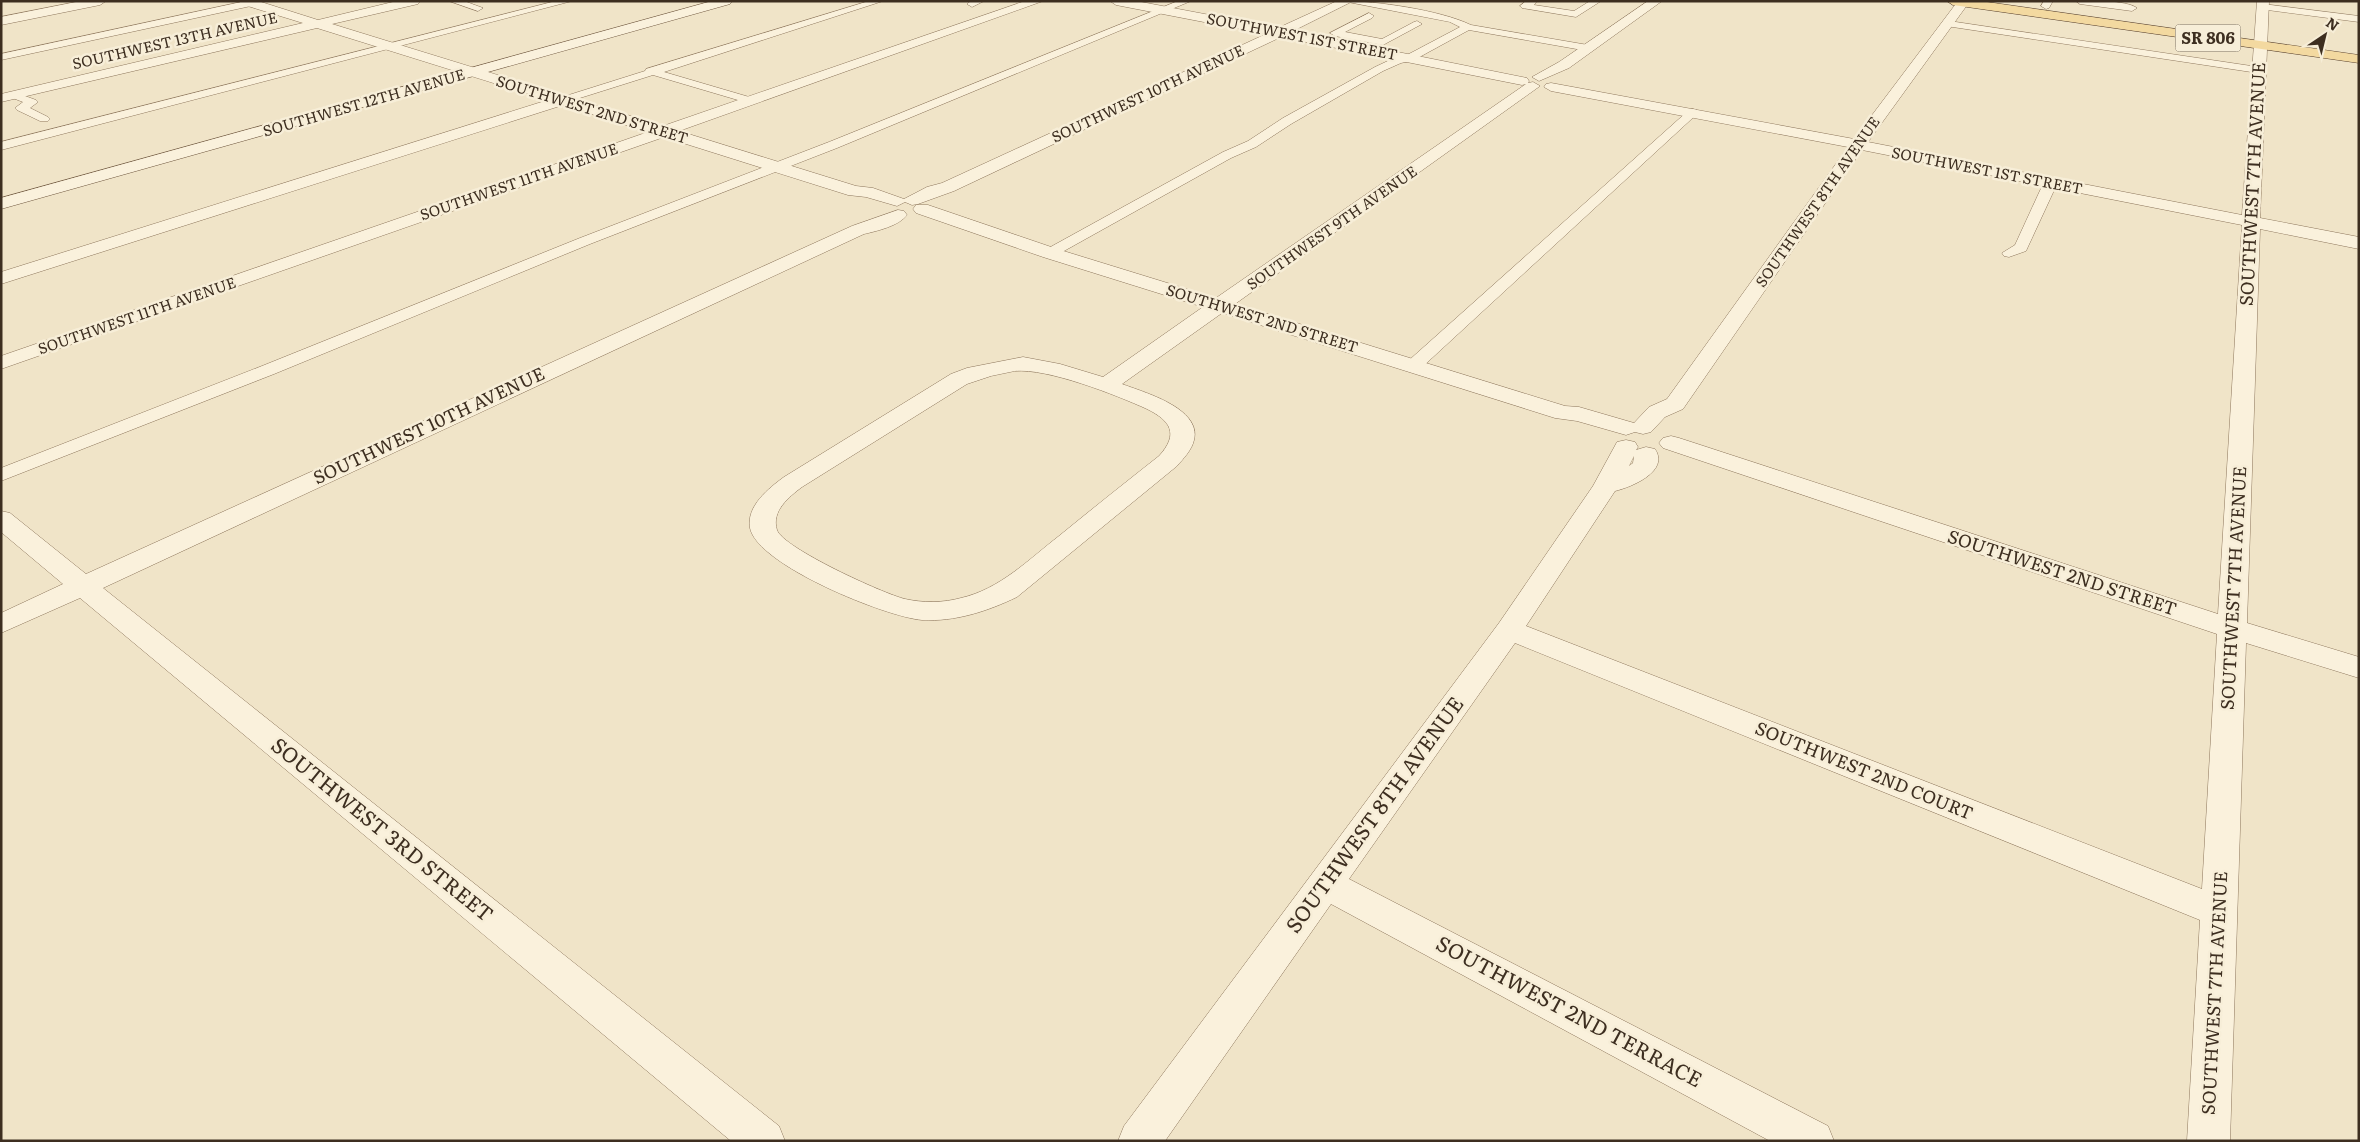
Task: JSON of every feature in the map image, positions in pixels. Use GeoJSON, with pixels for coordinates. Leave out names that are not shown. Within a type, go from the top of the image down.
{"type":"FeatureCollection","features":[{"type":"Feature","properties":{"kind":"main road","name":"SR 806"},"geometry":{"type":"LineString","coordinates":[[2009,1],[2047,4],[2260,50],[2359,50]]}},
{"type":"Feature","properties":{"kind":"main road","name":"SR 806"},"geometry":{"type":"LineString","coordinates":[[1960,2],[2260,50],[2359,59]]}},
{"type":"Feature","properties":{"kind":"street"},"geometry":{"type":"LineString","coordinates":[[1,21],[100,1]]}},
{"type":"Feature","properties":{"kind":"street","name":"SOUTHWEST 13TH AVENUE"},"geometry":{"type":"LineString","coordinates":[[8,96],[414,1]]}},
{"type":"Feature","properties":{"kind":"street","name":"SOUTHWEST 12TH AVENUE"},"geometry":{"type":"LineString","coordinates":[[1,204],[726,1]]}},
{"type":"Feature","properties":{"kind":"street","name":"SOUTHWEST 11TH AVENUE"},"geometry":{"type":"LineString","coordinates":[[1,363],[1037,1]]}},
{"type":"Feature","properties":{"kind":"street","name":"SOUTHWEST 1ST STREET"},"geometry":{"type":"LineString","coordinates":[[1116,1],[1540,82],[1616,99],[1693,112],[2050,184],[2359,243]]}},
{"type":"Feature","properties":{"kind":"street","name":"SOUTHWEST 9TH AVENUE"},"geometry":{"type":"LineString","coordinates":[[1106,386],[1656,1]]}},
{"type":"Feature","properties":{"kind":"street","name":"SOUTHWEST 2ND STREET"},"geometry":{"type":"LineString","coordinates":[[250,2],[560,101],[854,191],[859,196],[905,207],[938,221],[962,223],[1050,253],[1563,413],[1572,420],[1645,441],[1683,460],[1736,476],[1766,476],[2233,629],[2359,668]]}},
{"type":"Feature","properties":{"kind":"street","name":"SOUTHWEST 10TH AVENUE"},"geometry":{"type":"LineString","coordinates":[[1,624],[858,230],[874,226],[905,207],[1280,33],[1342,2]]}},
{"type":"Feature","properties":{"kind":"street","name":"SOUTHWEST 8TH AVENUE"},"geometry":{"type":"LineString","coordinates":[[1139,1141],[1509,630],[1606,486],[1622,482],[1646,466],[1645,441],[1677,421],[1675,404],[1858,144],[1949,24],[1960,2]]}},
{"type":"Feature","properties":{"kind":"street","name":"SOUTHWEST 7TH AVENUE"},"geometry":{"type":"LineString","coordinates":[[2208,1141],[2263,4]]}},
{"type":"Feature","properties":{"kind":"street"},"geometry":{"type":"LineString","coordinates":[[1,278],[560,101]]}},
{"type":"Feature","properties":{"kind":"street"},"geometry":{"type":"LineString","coordinates":[[1023,364],[1046,366],[1106,386],[1150,402],[1168,411],[1178,422],[1183,435],[1180,448],[1168,461],[1007,591],[982,602],[953,610],[923,611],[877,600],[785,553],[770,541],[763,526],[766,511],[776,495],[793,482],[959,379],[1000,366],[1023,364]]}},
{"type":"Feature","properties":{"kind":"street","name":"SOUTHWEST 3RD STREET"},"geometry":{"type":"LineString","coordinates":[[1,519],[764,1141]]}},
{"type":"Feature","properties":{"kind":"street","name":"SOUTHWEST 2ND COURT"},"geometry":{"type":"LineString","coordinates":[[1509,630],[2219,912]]}},
{"type":"Feature","properties":{"kind":"street","name":"SOUTHWEST 2ND TERRACE"},"geometry":{"type":"LineString","coordinates":[[1325,884],[1813,1141]]}},
{"type":"Feature","properties":{"kind":"lane"},"geometry":{"type":"LineString","coordinates":[[453,1],[478,8]]}},
{"type":"Feature","properties":{"kind":"lane"},"geometry":{"type":"LineString","coordinates":[[1,146],[568,1]]}},
{"type":"Feature","properties":{"kind":"lane"},"geometry":{"type":"LineString","coordinates":[[560,101],[650,71],[879,1]]}},
{"type":"Feature","properties":{"kind":"lane"},"geometry":{"type":"LineString","coordinates":[[1,475],[834,145],[1151,14],[1187,1]]}},
{"type":"Feature","properties":{"kind":"lane"},"geometry":{"type":"LineString","coordinates":[[1533,1],[1525,6],[1576,14],[1597,1]]}},
{"type":"Feature","properties":{"kind":"lane"},"geometry":{"type":"LineString","coordinates":[[2080,1],[2132,8]]}},
{"type":"Feature","properties":{"kind":"lane"},"geometry":{"type":"LineString","coordinates":[[1,57],[250,2]]}},
{"type":"Feature","properties":{"kind":"lane"},"geometry":{"type":"LineString","coordinates":[[1342,2],[1452,20],[1468,27],[1588,48]]}},
{"type":"Feature","properties":{"kind":"lane"},"geometry":{"type":"LineString","coordinates":[[2263,4],[2359,19]]}},
{"type":"Feature","properties":{"kind":"lane"},"geometry":{"type":"LineString","coordinates":[[1369,16],[1335,33],[1383,42],[1416,24]]}},
{"type":"Feature","properties":{"kind":"lane"},"geometry":{"type":"LineString","coordinates":[[1949,24],[2260,50]]}},
{"type":"Feature","properties":{"kind":"lane"},"geometry":{"type":"LineString","coordinates":[[1050,253],[1227,154],[1252,144],[1287,121],[1344,91],[1378,70],[1398,60],[1410,58],[1468,27]]}},
{"type":"Feature","properties":{"kind":"lane"},"geometry":{"type":"LineString","coordinates":[[1344,45],[1359,38]]}},
{"type":"Feature","properties":{"kind":"lane"},"geometry":{"type":"LineString","coordinates":[[650,71],[752,101]]}},
{"type":"Feature","properties":{"kind":"lane"},"geometry":{"type":"LineString","coordinates":[[8,96],[32,102],[21,108],[44,119]]}},
{"type":"Feature","properties":{"kind":"lane"},"geometry":{"type":"LineString","coordinates":[[1413,366],[1693,112]]}},
{"type":"Feature","properties":{"kind":"lane"},"geometry":{"type":"LineString","coordinates":[[2009,253],[2021,248],[2050,184]]}}]}
